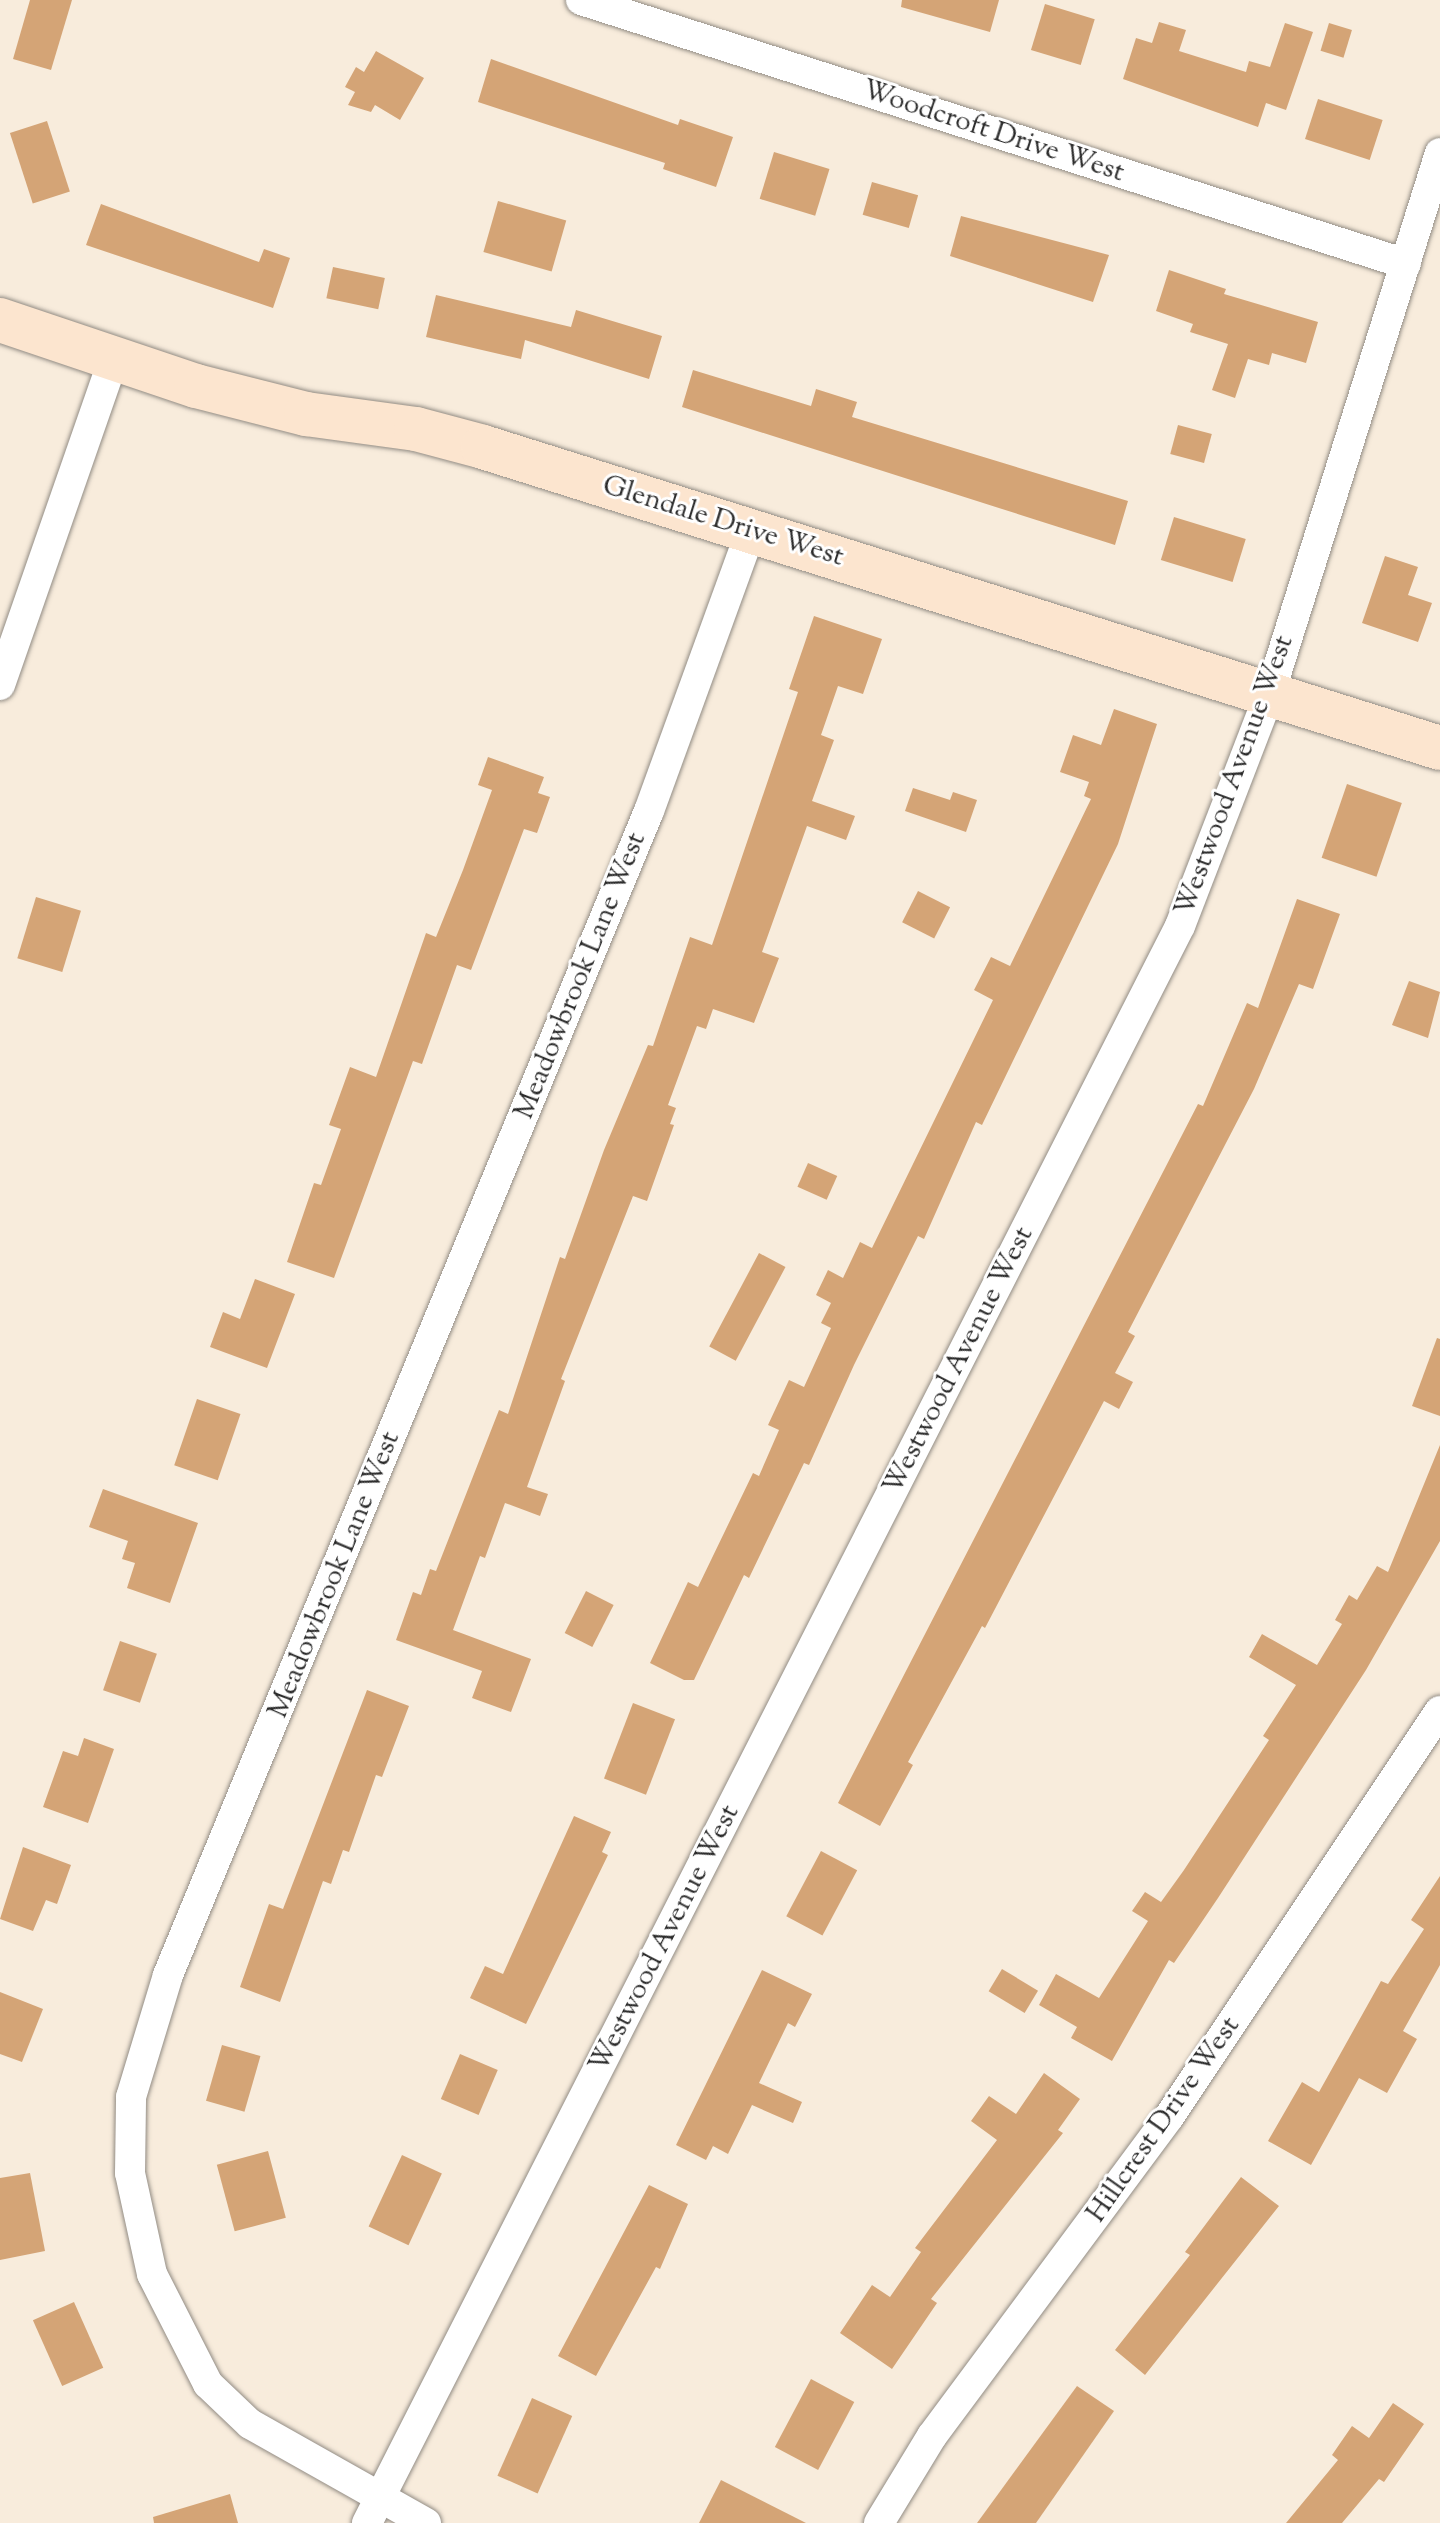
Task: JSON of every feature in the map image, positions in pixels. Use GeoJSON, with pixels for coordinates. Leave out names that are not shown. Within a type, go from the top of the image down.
{"type":"FeatureCollection","features":[{"type":"Feature","properties":{"kind":"street","name":"Woodcroft Drive West"},"geometry":{"type":"LineString","coordinates":[[581,0],[1406,264]]}},
{"type":"Feature","properties":{"kind":"street","name":"Westwood Avenue West"},"geometry":{"type":"LineString","coordinates":[[373,2511],[1180,926],[1270,693],[1440,153]]}},
{"type":"Feature","properties":{"kind":"street","name":"Glendale Drive West"},"geometry":{"type":"LineString","coordinates":[[0,320],[113,360],[306,414],[416,429],[483,447],[1440,748]]}},
{"type":"Feature","properties":{"kind":"street"},"geometry":{"type":"LineString","coordinates":[[0,685],[113,360]]}},
{"type":"Feature","properties":{"kind":"street","name":"Meadowbrook Lane West"},"geometry":{"type":"LineString","coordinates":[[426,2523],[373,2511],[250,2424],[208,2384],[152,2274],[130,2173],[131,2097],[168,1975],[649,811],[751,531]]}},
{"type":"Feature","properties":{"kind":"street","name":"Hillcrest Drive West"},"geometry":{"type":"LineString","coordinates":[[879,2523],[932,2436],[1169,2117],[1440,1711]]}},
{"type":"Feature","properties":{"kind":"building"},"geometry":{"type":"Polygon","coordinates":[[[30,0],[72,0],[51,70],[13,59],[30,0]]]}},
{"type":"Feature","properties":{"kind":"building"},"geometry":{"type":"Polygon","coordinates":[[[902,0],[999,0],[990,32],[901,7],[902,0]]]}},
{"type":"Feature","properties":{"kind":"building"},"geometry":{"type":"Polygon","coordinates":[[[1045,4],[1095,19],[1081,65],[1031,50],[1045,4]]]}},
{"type":"Feature","properties":{"kind":"building"},"geometry":{"type":"Polygon","coordinates":[[[1159,22],[1186,30],[1179,51],[1246,72],[1249,61],[1270,67],[1285,23],[1313,32],[1286,110],[1266,103],[1258,127],[1123,79],[1136,38],[1152,43],[1159,22]]]}},
{"type":"Feature","properties":{"kind":"building"},"geometry":{"type":"Polygon","coordinates":[[[1329,23],[1352,30],[1343,58],[1321,51],[1329,23]]]}},
{"type":"Feature","properties":{"kind":"building"},"geometry":{"type":"Polygon","coordinates":[[[376,51],[424,78],[400,120],[375,105],[371,112],[348,105],[355,92],[345,87],[356,67],[364,72],[376,51]]]}},
{"type":"Feature","properties":{"kind":"building"},"geometry":{"type":"Polygon","coordinates":[[[491,59],[678,125],[680,119],[733,137],[716,187],[663,169],[665,163],[478,102],[491,59]]]}},
{"type":"Feature","properties":{"kind":"building"},"geometry":{"type":"Polygon","coordinates":[[[1318,99],[1383,120],[1370,160],[1305,139],[1318,99]]]}},
{"type":"Feature","properties":{"kind":"building"},"geometry":{"type":"Polygon","coordinates":[[[47,121],[70,191],[33,203],[10,133],[47,121]]]}},
{"type":"Feature","properties":{"kind":"building"},"geometry":{"type":"Polygon","coordinates":[[[774,152],[829,169],[815,216],[760,199],[774,152]]]}},
{"type":"Feature","properties":{"kind":"building"},"geometry":{"type":"Polygon","coordinates":[[[872,182],[918,195],[909,228],[863,215],[872,182]]]}},
{"type":"Feature","properties":{"kind":"building"},"geometry":{"type":"Polygon","coordinates":[[[498,201],[566,221],[552,272],[483,252],[498,201]]]}},
{"type":"Feature","properties":{"kind":"building"},"geometry":{"type":"Polygon","coordinates":[[[101,204],[259,262],[264,249],[290,258],[273,308],[86,245],[101,204]]]}},
{"type":"Feature","properties":{"kind":"building"},"geometry":{"type":"Polygon","coordinates":[[[961,216],[1109,255],[1093,302],[950,256],[961,216]]]}},
{"type":"Feature","properties":{"kind":"building"},"geometry":{"type":"Polygon","coordinates":[[[333,267],[385,278],[378,309],[326,298],[333,267]]]}},
{"type":"Feature","properties":{"kind":"building"},"geometry":{"type":"Polygon","coordinates":[[[1169,270],[1226,289],[1224,294],[1318,322],[1306,363],[1272,353],[1269,365],[1248,359],[1235,398],[1212,390],[1228,344],[1190,332],[1193,324],[1156,311],[1169,270]]]}},
{"type":"Feature","properties":{"kind":"building"},"geometry":{"type":"Polygon","coordinates":[[[436,295],[571,327],[576,310],[662,336],[649,379],[525,340],[521,359],[426,337],[436,295]]]}},
{"type":"Feature","properties":{"kind":"building"},"geometry":{"type":"Polygon","coordinates":[[[693,370],[811,406],[816,389],[857,402],[852,417],[1128,501],[1115,545],[682,407],[693,370]]]}},
{"type":"Feature","properties":{"kind":"building"},"geometry":{"type":"Polygon","coordinates":[[[1178,425],[1212,434],[1204,463],[1170,454],[1178,425]]]}},
{"type":"Feature","properties":{"kind":"building"},"geometry":{"type":"Polygon","coordinates":[[[1174,517],[1246,539],[1233,582],[1161,560],[1174,517]]]}},
{"type":"Feature","properties":{"kind":"building"},"geometry":{"type":"Polygon","coordinates":[[[1385,556],[1418,567],[1408,595],[1432,603],[1418,642],[1362,623],[1385,556]]]}},
{"type":"Feature","properties":{"kind":"building"},"geometry":{"type":"Polygon","coordinates":[[[814,616],[882,639],[863,694],[838,686],[821,735],[834,740],[812,801],[855,816],[846,840],[807,826],[762,952],[779,958],[754,1023],[713,1009],[706,1029],[697,1026],[668,1105],[676,1108],[670,1124],[674,1125],[647,1201],[633,1196],[561,1379],[565,1381],[527,1487],[548,1494],[540,1516],[505,1503],[485,1558],[480,1556],[453,1630],[531,1659],[511,1712],[472,1698],[482,1671],[396,1640],[413,1592],[421,1595],[430,1569],[436,1571],[499,1410],[508,1414],[560,1257],[565,1259],[604,1150],[648,1045],[653,1046],[690,937],[712,945],[798,692],[789,689],[814,616]]]}},
{"type":"Feature","properties":{"kind":"building"},"geometry":{"type":"Polygon","coordinates":[[[1114,709],[1157,724],[1118,844],[982,1125],[976,1122],[924,1239],[918,1236],[809,1465],[804,1463],[749,1578],[744,1575],[694,1680],[684,1680],[650,1663],[688,1582],[698,1587],[753,1473],[759,1476],[779,1430],[768,1425],[789,1380],[804,1387],[831,1328],[821,1323],[831,1303],[816,1295],[828,1270],[843,1278],[860,1242],[872,1248],[993,1000],[974,990],[991,957],[1010,966],[1091,799],[1084,796],[1089,782],[1060,772],[1073,735],[1101,745],[1114,709]]]}},
{"type":"Feature","properties":{"kind":"building"},"geometry":{"type":"Polygon","coordinates":[[[488,757],[544,777],[538,793],[550,797],[537,833],[524,829],[471,970],[457,965],[422,1064],[413,1061],[334,1278],[287,1262],[314,1183],[321,1185],[341,1129],[329,1125],[350,1067],[376,1077],[426,933],[436,937],[463,870],[492,790],[478,785],[488,757]]]}},
{"type":"Feature","properties":{"kind":"building"},"geometry":{"type":"Polygon","coordinates":[[[1347,784],[1402,803],[1376,877],[1322,858],[1347,784]]]}},
{"type":"Feature","properties":{"kind":"building"},"geometry":{"type":"Polygon","coordinates":[[[913,788],[950,800],[953,792],[977,800],[966,832],[905,811],[913,788]]]}},
{"type":"Feature","properties":{"kind":"building"},"geometry":{"type":"Polygon","coordinates":[[[918,891],[950,907],[934,939],[902,922],[918,891]]]}},
{"type":"Feature","properties":{"kind":"building"},"geometry":{"type":"Polygon","coordinates":[[[36,897],[81,911],[62,972],[17,958],[36,897]]]}},
{"type":"Feature","properties":{"kind":"building"},"geometry":{"type":"Polygon","coordinates":[[[1297,899],[1340,914],[1313,989],[1299,984],[1254,1089],[1128,1332],[1135,1336],[1115,1373],[1133,1382],[1119,1409],[1104,1401],[985,1628],[982,1626],[908,1762],[913,1765],[880,1826],[838,1803],[1198,1104],[1203,1106],[1247,1003],[1258,1008],[1297,899]]]}},
{"type":"Feature","properties":{"kind":"building"},"geometry":{"type":"Polygon","coordinates":[[[1409,981],[1440,992],[1428,1038],[1392,1025],[1409,981]]]}},
{"type":"Feature","properties":{"kind":"building"},"geometry":{"type":"Polygon","coordinates":[[[808,1163],[837,1176],[827,1200],[797,1187],[808,1163]]]}},
{"type":"Feature","properties":{"kind":"building"},"geometry":{"type":"Polygon","coordinates":[[[759,1253],[785,1267],[736,1361],[709,1347],[759,1253]]]}},
{"type":"Feature","properties":{"kind":"building"},"geometry":{"type":"Polygon","coordinates":[[[255,1279],[295,1294],[267,1368],[210,1347],[223,1312],[240,1319],[255,1279]]]}},
{"type":"Feature","properties":{"kind":"building"},"geometry":{"type":"Polygon","coordinates":[[[1437,1338],[1440,1339],[1440,1416],[1412,1406],[1437,1338]]]}},
{"type":"Feature","properties":{"kind":"building"},"geometry":{"type":"Polygon","coordinates":[[[197,1399],[240,1414],[218,1480],[174,1465],[197,1399]]]}},
{"type":"Feature","properties":{"kind":"building"},"geometry":{"type":"Polygon","coordinates":[[[1440,1445],[1440,1541],[1366,1670],[1174,1963],[1169,1960],[1112,2061],[1071,2038],[1077,2027],[1039,2005],[1056,1974],[1099,1998],[1148,1921],[1132,1911],[1145,1892],[1161,1902],[1269,1740],[1263,1736],[1296,1685],[1249,1657],[1262,1634],[1317,1665],[1342,1624],[1335,1620],[1349,1595],[1357,1600],[1377,1566],[1388,1572],[1440,1445]]]}},
{"type":"Feature","properties":{"kind":"building"},"geometry":{"type":"Polygon","coordinates":[[[103,1489],[198,1523],[170,1603],[127,1588],[135,1563],[122,1559],[128,1541],[89,1527],[103,1489]]]}},
{"type":"Feature","properties":{"kind":"building"},"geometry":{"type":"Polygon","coordinates":[[[586,1591],[614,1605],[592,1647],[565,1633],[586,1591]]]}},
{"type":"Feature","properties":{"kind":"building"},"geometry":{"type":"Polygon","coordinates":[[[120,1641],[157,1654],[140,1703],[103,1690],[120,1641]]]}},
{"type":"Feature","properties":{"kind":"building"},"geometry":{"type":"Polygon","coordinates":[[[367,1690],[409,1706],[382,1777],[376,1775],[349,1852],[343,1850],[331,1884],[323,1881],[280,2002],[240,1987],[269,1904],[283,1909],[367,1690]]]}},
{"type":"Feature","properties":{"kind":"building"},"geometry":{"type":"Polygon","coordinates":[[[633,1703],[675,1719],[646,1795],[604,1779],[633,1703]]]}},
{"type":"Feature","properties":{"kind":"building"},"geometry":{"type":"Polygon","coordinates":[[[84,1738],[114,1749],[88,1823],[43,1807],[63,1751],[78,1756],[84,1738]]]}},
{"type":"Feature","properties":{"kind":"building"},"geometry":{"type":"Polygon","coordinates":[[[574,1816],[611,1832],[602,1852],[608,1855],[526,2024],[470,1998],[485,1966],[503,1974],[574,1816]]]}},
{"type":"Feature","properties":{"kind":"building"},"geometry":{"type":"Polygon","coordinates":[[[23,1847],[71,1865],[57,1904],[46,1900],[33,1931],[0,1919],[23,1847]]]}},
{"type":"Feature","properties":{"kind":"building"},"geometry":{"type":"Polygon","coordinates":[[[821,1851],[857,1870],[822,1936],[786,1916],[821,1851]]]}},
{"type":"Feature","properties":{"kind":"building"},"geometry":{"type":"Polygon","coordinates":[[[1440,1876],[1440,1965],[1403,2031],[1417,2039],[1387,2093],[1359,2078],[1311,2165],[1268,2141],[1302,2082],[1319,2092],[1381,1981],[1388,1984],[1424,1929],[1411,1920],[1440,1876]]]}},
{"type":"Feature","properties":{"kind":"building"},"geometry":{"type":"Polygon","coordinates":[[[1002,1969],[1038,1991],[1025,2013],[989,1991],[1002,1969]]]}},
{"type":"Feature","properties":{"kind":"building"},"geometry":{"type":"Polygon","coordinates":[[[762,1970],[812,1994],[795,2027],[788,2023],[759,2083],[802,2102],[793,2123],[752,2105],[728,2154],[713,2146],[706,2160],[676,2145],[762,1970]]]}},
{"type":"Feature","properties":{"kind":"building"},"geometry":{"type":"Polygon","coordinates":[[[0,1992],[43,2009],[22,2062],[0,2054],[0,1992]]]}},
{"type":"Feature","properties":{"kind":"building"},"geometry":{"type":"Polygon","coordinates":[[[222,2045],[260,2056],[244,2112],[206,2101],[222,2045]]]}},
{"type":"Feature","properties":{"kind":"building"},"geometry":{"type":"Polygon","coordinates":[[[460,2054],[498,2070],[479,2115],[441,2099],[460,2054]]]}},
{"type":"Feature","properties":{"kind":"building"},"geometry":{"type":"Polygon","coordinates":[[[1044,2073],[1080,2099],[1058,2130],[1063,2133],[931,2299],[937,2303],[892,2369],[840,2333],[872,2285],[890,2297],[921,2252],[915,2248],[997,2140],[971,2121],[989,2096],[1016,2114],[1044,2073]]]}},
{"type":"Feature","properties":{"kind":"building"},"geometry":{"type":"Polygon","coordinates":[[[268,2151],[286,2218],[235,2231],[217,2165],[268,2151]]]}},
{"type":"Feature","properties":{"kind":"building"},"geometry":{"type":"Polygon","coordinates":[[[402,2155],[442,2174],[408,2245],[369,2227],[402,2155]]]}},
{"type":"Feature","properties":{"kind":"building"},"geometry":{"type":"Polygon","coordinates":[[[30,2173],[45,2251],[0,2260],[0,2178],[30,2173]]]}},
{"type":"Feature","properties":{"kind":"building"},"geometry":{"type":"Polygon","coordinates":[[[1241,2177],[1279,2206],[1145,2375],[1115,2350],[1190,2255],[1185,2252],[1241,2177]]]}},
{"type":"Feature","properties":{"kind":"building"},"geometry":{"type":"Polygon","coordinates":[[[649,2185],[688,2204],[660,2269],[656,2267],[596,2376],[558,2356],[649,2185]]]}},
{"type":"Feature","properties":{"kind":"building"},"geometry":{"type":"Polygon","coordinates":[[[74,2302],[103,2368],[62,2386],[33,2320],[74,2302]]]}},
{"type":"Feature","properties":{"kind":"building"},"geometry":{"type":"Polygon","coordinates":[[[811,2379],[854,2402],[818,2470],[775,2447],[811,2379]]]}},
{"type":"Feature","properties":{"kind":"building"},"geometry":{"type":"Polygon","coordinates":[[[1077,2386],[1114,2411],[1036,2523],[977,2523],[1077,2386]]]}},
{"type":"Feature","properties":{"kind":"building"},"geometry":{"type":"Polygon","coordinates":[[[532,2398],[572,2416],[538,2494],[497,2476],[532,2398]]]}},
{"type":"Feature","properties":{"kind":"building"},"geometry":{"type":"Polygon","coordinates":[[[1393,2403],[1424,2424],[1384,2482],[1379,2479],[1342,2523],[1286,2523],[1338,2460],[1332,2455],[1352,2426],[1369,2438],[1393,2403]]]}},
{"type":"Feature","properties":{"kind":"building"},"geometry":{"type":"Polygon","coordinates":[[[721,2480],[806,2523],[699,2523],[721,2480]]]}},
{"type":"Feature","properties":{"kind":"building"},"geometry":{"type":"Polygon","coordinates":[[[230,2494],[238,2523],[154,2523],[153,2517],[230,2494]]]}}]}
